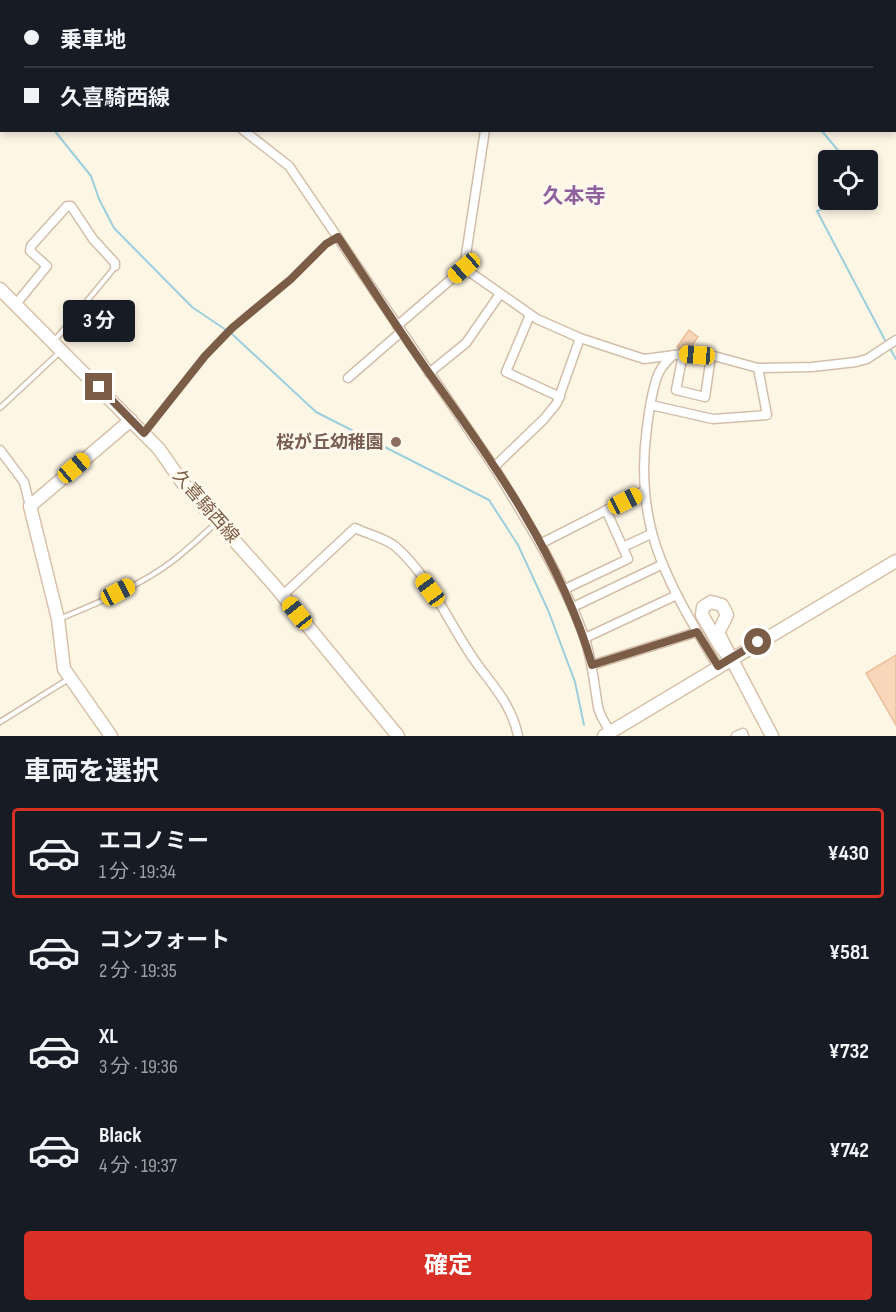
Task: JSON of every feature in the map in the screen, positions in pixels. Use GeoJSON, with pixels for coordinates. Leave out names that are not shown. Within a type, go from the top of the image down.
{"type":"FeatureCollection","features":[{"type":"Feature","properties":{"kind":"street"},"geometry":{"type":"LineString","coordinates":[[246,132],[289,166],[494,467],[540,544],[573,607],[585,638],[592,665],[598,707],[609,735],[731,658],[896,561]]}},
{"type":"Feature","properties":{"kind":"street"},"geometry":{"type":"LineString","coordinates":[[348,378],[464,268],[485,132]]}},
{"type":"Feature","properties":{"kind":"street"},"geometry":{"type":"LineString","coordinates":[[16,304],[47,266],[30,251],[31,246],[67,206],[71,206],[115,266]]}},
{"type":"Feature","properties":{"kind":"street"},"geometry":{"type":"LineString","coordinates":[[464,268],[530,315],[580,338],[644,358],[654,359],[683,354],[711,356],[758,368],[785,369],[847,364],[867,359],[896,340]]}},
{"type":"Feature","properties":{"kind":"street","name":"久喜騎西線"},"geometry":{"type":"LineString","coordinates":[[0,289],[159,449],[182,483],[283,595],[398,736]]}},
{"type":"Feature","properties":{"kind":"street"},"geometry":{"type":"LineString","coordinates":[[429,373],[466,343],[500,294]]}},
{"type":"Feature","properties":{"kind":"street"},"geometry":{"type":"LineString","coordinates":[[530,315],[506,372],[560,397]]}},
{"type":"Feature","properties":{"kind":"street"},"geometry":{"type":"LineString","coordinates":[[494,467],[544,419],[560,397],[580,338]]}},
{"type":"Feature","properties":{"kind":"street"},"geometry":{"type":"LineString","coordinates":[[683,354],[676,390],[705,397],[711,356]]}},
{"type":"Feature","properties":{"kind":"street"},"geometry":{"type":"LineString","coordinates":[[673,355],[660,369],[651,405],[643,452],[644,491],[651,534],[662,565],[697,632],[718,666]]}},
{"type":"Feature","properties":{"kind":"street"},"geometry":{"type":"LineString","coordinates":[[651,405],[713,419],[767,415],[758,368]]}},
{"type":"Feature","properties":{"kind":"street"},"geometry":{"type":"LineString","coordinates":[[30,506],[131,420]]}},
{"type":"Feature","properties":{"kind":"street"},"geometry":{"type":"LineString","coordinates":[[0,450],[24,483],[58,619],[64,669],[111,736]]}},
{"type":"Feature","properties":{"kind":"street"},"geometry":{"type":"LineString","coordinates":[[540,544],[644,491]]}},
{"type":"Feature","properties":{"kind":"street"},"geometry":{"type":"LineString","coordinates":[[565,589],[628,559],[606,510]]}},
{"type":"Feature","properties":{"kind":"street"},"geometry":{"type":"LineString","coordinates":[[283,595],[355,528],[394,545],[441,606],[475,661],[497,688],[514,719],[518,736]]}},
{"type":"Feature","properties":{"kind":"street"},"geometry":{"type":"LineString","coordinates":[[623,547],[651,534]]}},
{"type":"Feature","properties":{"kind":"street"},"geometry":{"type":"LineString","coordinates":[[573,607],[662,565]]}},
{"type":"Feature","properties":{"kind":"street"},"geometry":{"type":"LineString","coordinates":[[585,638],[677,595]]}},
{"type":"Feature","properties":{"kind":"street"},"geometry":{"type":"LineString","coordinates":[[592,665],[697,632]]}},
{"type":"Feature","properties":{"kind":"street"},"geometry":{"type":"LineString","coordinates":[[731,658],[772,736]]}},
{"type":"Feature","properties":{"kind":"street"},"geometry":{"type":"LineString","coordinates":[[736,736],[743,733],[744,736]]}},
{"type":"Feature","properties":{"kind":"lane"},"geometry":{"type":"LineString","coordinates":[[144,433],[205,356],[232,328],[291,279],[326,244],[338,237]]}},
{"type":"Feature","properties":{"kind":"lane"},"geometry":{"type":"LineString","coordinates":[[0,408],[58,346],[115,266]]}},
{"type":"Feature","properties":{"kind":"lane"},"geometry":{"type":"LineString","coordinates":[[58,619],[98,603],[158,571],[218,521]]}},
{"type":"Feature","properties":{"kind":"lane"},"geometry":{"type":"LineString","coordinates":[[0,722],[70,678]]}},
{"type":"Feature","properties":{"kind":"building"},"geometry":{"type":"Polygon","coordinates":[[[77,321],[85,328],[74,340],[66,333],[77,321]]]}},
{"type":"Feature","properties":{"kind":"building"},"geometry":{"type":"Polygon","coordinates":[[[689,330],[698,337],[690,348],[677,347],[689,330]]]}},
{"type":"Feature","properties":{"kind":"building"},"geometry":{"type":"Polygon","coordinates":[[[896,655],[896,725],[866,673],[896,655]]]}},
{"type":"Feature","properties":{"kind":"waterway"},"geometry":{"type":"LineString","coordinates":[[56,132],[91,176],[99,199],[114,228],[192,307],[226,330]]}},
{"type":"Feature","properties":{"kind":"waterway"},"geometry":{"type":"LineString","coordinates":[[823,132],[838,150]]}},
{"type":"Feature","properties":{"kind":"waterway"},"geometry":{"type":"LineString","coordinates":[[820,210],[817,211],[886,342]]}},
{"type":"Feature","properties":{"kind":"waterway"},"geometry":{"type":"LineString","coordinates":[[232,334],[316,412],[489,500],[518,545],[548,610],[575,682],[584,725]]}},
{"type":"Feature","properties":{"kind":"waterway"},"geometry":{"type":"LineString","coordinates":[[889,347],[896,359]]}},
{"type":"Feature","properties":{"kind":"place","name":"桜が丘幼稚園"},"geometry":{"type":"Point","coordinates":[396,442]}},
{"type":"Feature","properties":{"kind":"district","name":"久本寺"},"geometry":{"type":"Point","coordinates":[574,196]}},
{"type":"Feature","properties":{"kind":"route"},"geometry":{"type":"LineString","coordinates":[[99,387],[144,433],[205,356],[232,328],[291,279],[326,244],[338,237],[494,467],[519,509],[565,589],[585,638],[592,665],[697,632],[718,666],[758,642]]}}]}
